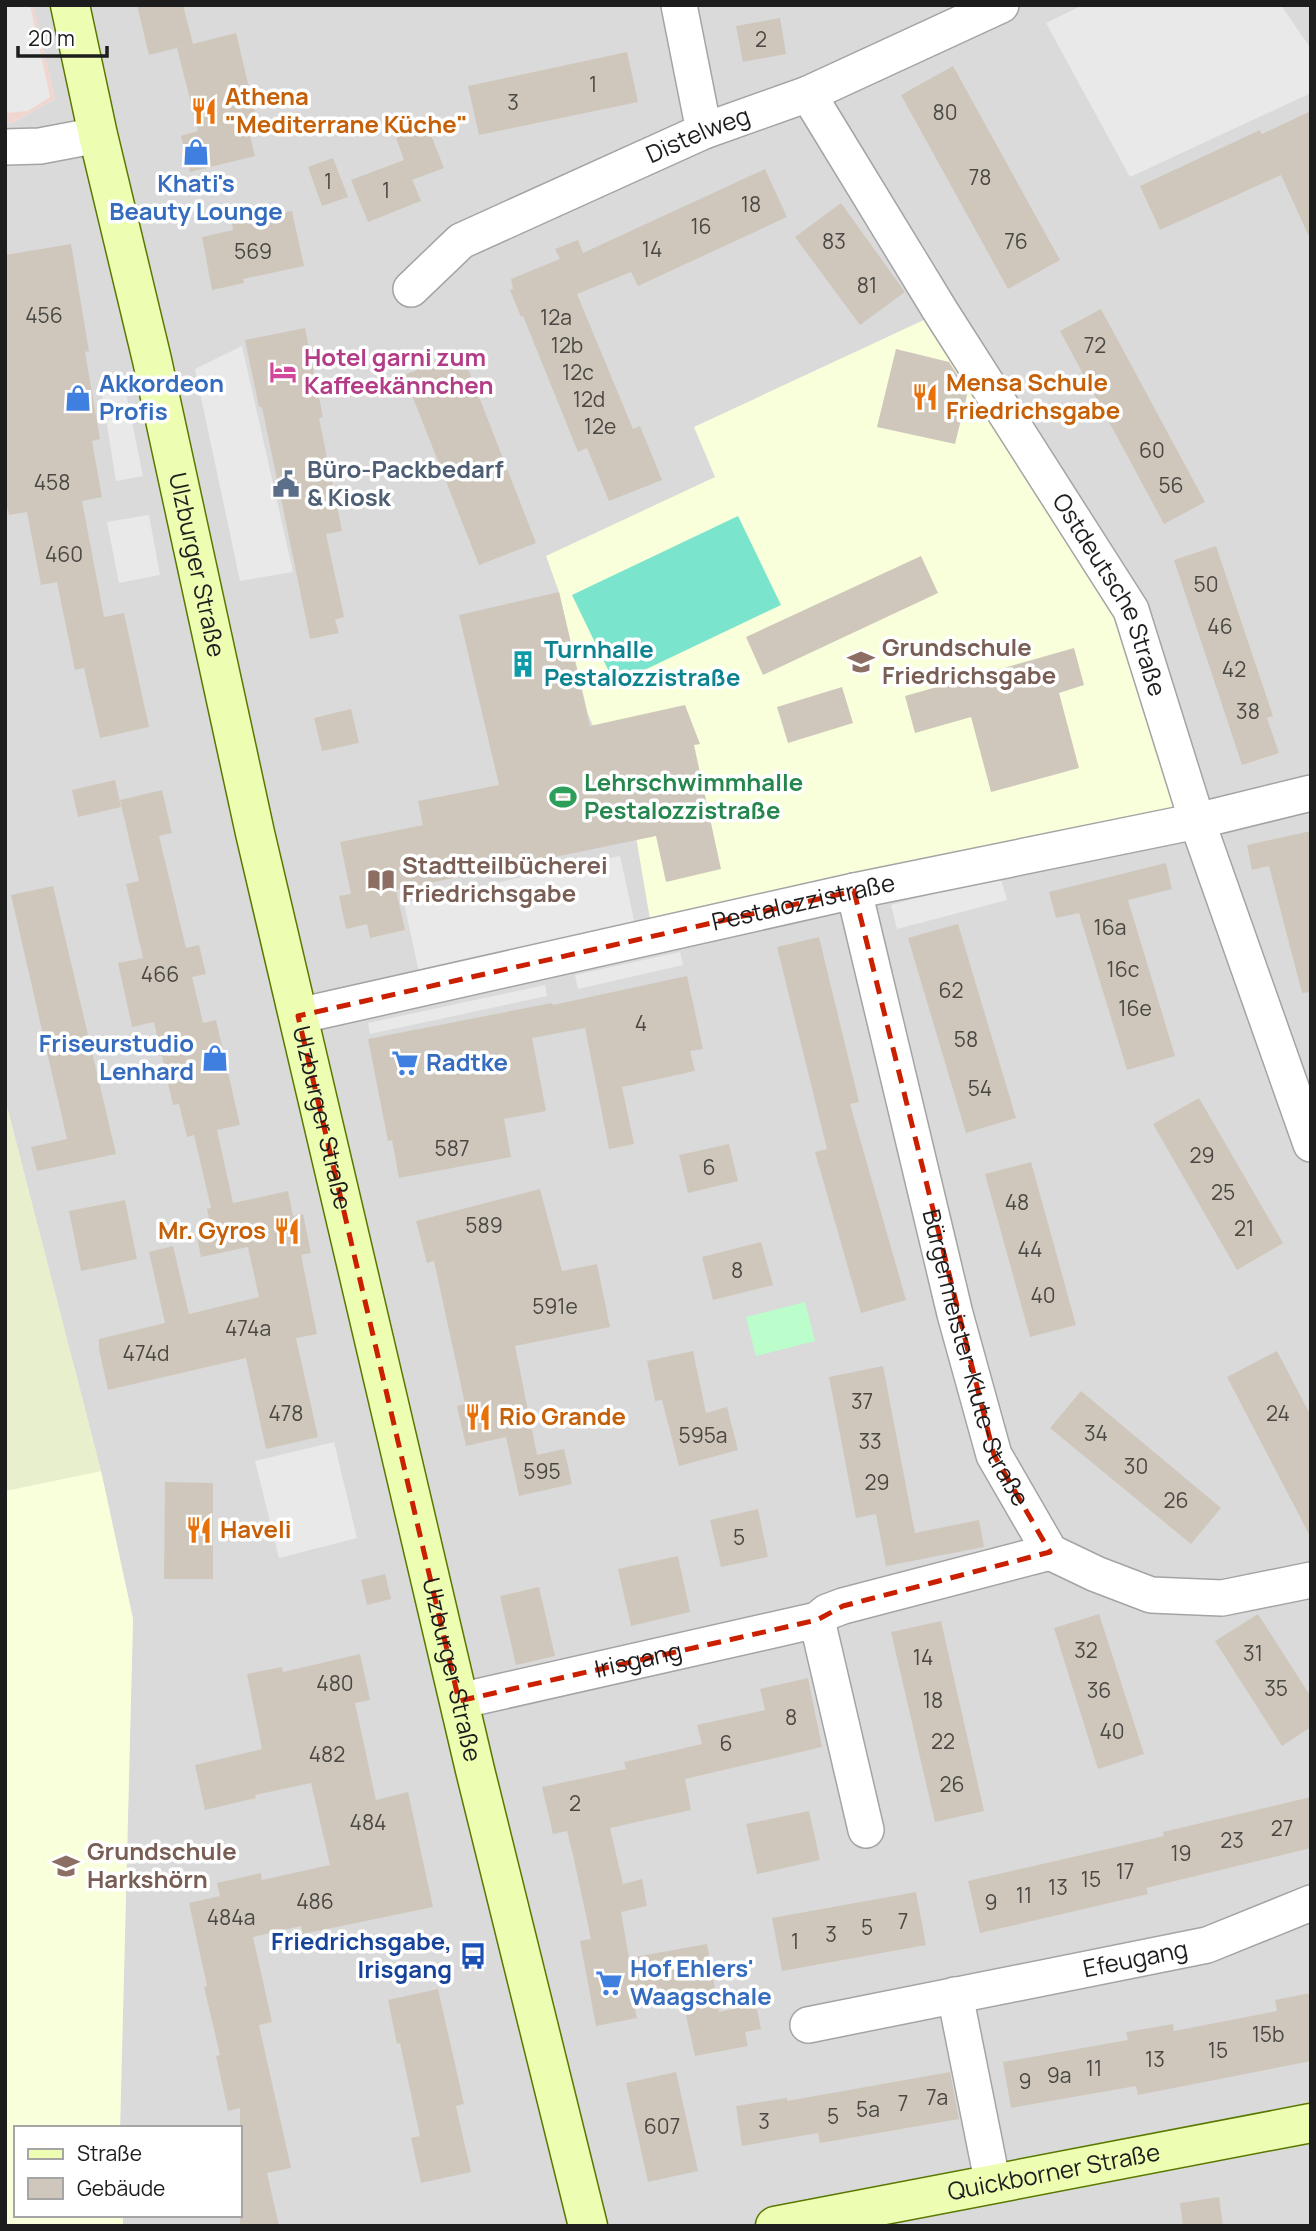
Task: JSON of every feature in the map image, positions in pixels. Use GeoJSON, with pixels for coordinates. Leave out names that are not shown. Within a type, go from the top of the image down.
{"type":"FeatureCollection","features":[{"type":"Feature","properties":{"kind":"main road","name":"Ulzburger Straße"},"geometry":{"type":"LineString","coordinates":[[70,5],[152,360],[255,833],[459,1701],[588,2226]]}},
{"type":"Feature","properties":{"kind":"main road","name":"Quickborner Straße"},"geometry":{"type":"LineString","coordinates":[[788,2225],[1311,2123]]}},
{"type":"Feature","properties":{"kind":"street"},"geometry":{"type":"LineString","coordinates":[[679,5],[704,131]]}},
{"type":"Feature","properties":{"kind":"street","name":"Distelweg"},"geometry":{"type":"LineString","coordinates":[[411,289],[461,241],[704,131],[808,94],[1001,5]]}},
{"type":"Feature","properties":{"kind":"street","name":"Ostdeutsche Straße"},"geometry":{"type":"LineString","coordinates":[[808,94],[941,312],[1131,610],[1197,821],[1311,1144]]}},
{"type":"Feature","properties":{"kind":"street"},"geometry":{"type":"LineString","coordinates":[[5,147],[40,146],[98,135]]}},
{"type":"Feature","properties":{"kind":"street","name":"Pestalozzistraße"},"geometry":{"type":"LineString","coordinates":[[298,1016],[854,891],[1197,821],[1311,793]]}},
{"type":"Feature","properties":{"kind":"street","name":"Bürgermeister-Klute-Straße"},"geometry":{"type":"LineString","coordinates":[[854,891],[955,1314],[994,1454],[1050,1552]]}},
{"type":"Feature","properties":{"kind":"street"},"geometry":{"type":"LineString","coordinates":[[1050,1552],[1096,1574],[1151,1595],[1222,1598],[1311,1580]]}},
{"type":"Feature","properties":{"kind":"street","name":"Irisgang"},"geometry":{"type":"LineString","coordinates":[[459,1701],[817,1620],[827,1612],[843,1606],[1050,1552]]}},
{"type":"Feature","properties":{"kind":"street"},"geometry":{"type":"LineString","coordinates":[[817,1620],[866,1830]]}},
{"type":"Feature","properties":{"kind":"street","name":"Efeugang"},"geometry":{"type":"LineString","coordinates":[[808,2025],[1207,1945],[1311,1903]]}},
{"type":"Feature","properties":{"kind":"street"},"geometry":{"type":"LineString","coordinates":[[955,1995],[993,2185]]}},
{"type":"Feature","properties":{"kind":"highlighted area"},"geometry":{"type":"Polygon","coordinates":[[[854,891],[994,1455],[1050,1552],[843,1606],[817,1620],[459,1701],[298,1016],[854,891]]]}},
{"type":"Feature","properties":{"kind":"shaded area"},"geometry":{"type":"Polygon","coordinates":[[[5,5],[33,5],[55,99],[14,122],[5,123],[5,5]]]}},
{"type":"Feature","properties":{"kind":"shaded area"},"geometry":{"type":"Polygon","coordinates":[[[5,5],[30,5],[50,97],[28,111],[5,113],[5,5]]]}},
{"type":"Feature","properties":{"kind":"shaded area"},"geometry":{"type":"Polygon","coordinates":[[[33,5],[1311,5],[1311,2226],[123,2226],[123,2217],[242,2217],[242,2126],[120,2126],[133,1619],[101,1471],[5,1099],[5,123],[14,122],[55,99],[33,5]]]}},
{"type":"Feature","properties":{"kind":"shaded area"},"geometry":{"type":"Polygon","coordinates":[[[1083,5],[1281,5],[1311,49],[1311,93],[1130,177],[1046,23],[1083,5]]]}},
{"type":"Feature","properties":{"kind":"shaded area","name":"Grundschule Friedrichsgabe"},"geometry":{"type":"Polygon","coordinates":[[[941,312],[1131,610],[1197,821],[653,937],[633,819],[588,714],[559,592],[546,556],[715,477],[694,427],[941,312]]]}},
{"type":"Feature","properties":{"kind":"shaded area"},"geometry":{"type":"Polygon","coordinates":[[[242,346],[293,572],[240,581],[195,369],[242,346]]]}},
{"type":"Feature","properties":{"kind":"shaded area"},"geometry":{"type":"Polygon","coordinates":[[[123,378],[143,476],[116,481],[100,382],[123,378]]]}},
{"type":"Feature","properties":{"kind":"shaded area"},"geometry":{"type":"Polygon","coordinates":[[[149,515],[160,575],[119,583],[107,522],[149,515]]]}},
{"type":"Feature","properties":{"kind":"shaded area"},"geometry":{"type":"Polygon","coordinates":[[[738,516],[781,605],[615,684],[572,595],[738,516]]]}},
{"type":"Feature","properties":{"kind":"shaded area"},"geometry":{"type":"Polygon","coordinates":[[[620,856],[635,925],[419,972],[404,903],[620,856]]]}},
{"type":"Feature","properties":{"kind":"shaded area"},"geometry":{"type":"Polygon","coordinates":[[[1000,876],[1007,900],[897,929],[891,905],[1000,876]]]}},
{"type":"Feature","properties":{"kind":"shaded area"},"geometry":{"type":"Polygon","coordinates":[[[680,952],[683,965],[578,989],[575,975],[680,952]]]}},
{"type":"Feature","properties":{"kind":"shaded area"},"geometry":{"type":"Polygon","coordinates":[[[545,985],[547,996],[370,1034],[368,1023],[545,985]]]}},
{"type":"Feature","properties":{"kind":"shaded area"},"geometry":{"type":"Polygon","coordinates":[[[5,1099],[101,1471],[5,1491],[5,1099]]]}},
{"type":"Feature","properties":{"kind":"shaded area"},"geometry":{"type":"Polygon","coordinates":[[[334,1442],[357,1538],[279,1558],[255,1461],[334,1442]]]}},
{"type":"Feature","properties":{"kind":"shaded area","name":"Grundschule Harkshörn"},"geometry":{"type":"Polygon","coordinates":[[[101,1471],[133,1619],[120,2126],[14,2126],[14,2217],[123,2217],[123,2226],[5,2226],[5,1491],[101,1471]]]}},
{"type":"Feature","properties":{"kind":"green space"},"geometry":{"type":"Polygon","coordinates":[[[805,1302],[815,1341],[756,1356],[746,1317],[805,1302]]]}},
{"type":"Feature","properties":{"kind":"building"},"geometry":{"type":"Polygon","coordinates":[[[137,5],[183,5],[193,44],[149,55],[137,5]]]}},
{"type":"Feature","properties":{"kind":"building"},"geometry":{"type":"Polygon","coordinates":[[[780,18],[786,54],[743,62],[736,26],[780,18]]]}},
{"type":"Feature","properties":{"kind":"building"},"geometry":{"type":"Polygon","coordinates":[[[236,33],[256,117],[246,119],[255,156],[190,172],[181,136],[198,131],[177,48],[236,33]]]}},
{"type":"Feature","properties":{"kind":"building"},"geometry":{"type":"Polygon","coordinates":[[[627,52],[638,102],[479,135],[468,86],[627,52]]]}},
{"type":"Feature","properties":{"kind":"building"},"geometry":{"type":"Polygon","coordinates":[[[953,66],[1060,260],[1008,289],[901,95],[953,66]]]}},
{"type":"Feature","properties":{"kind":"building"},"geometry":{"type":"Polygon","coordinates":[[[1311,111],[1311,241],[1281,175],[1160,230],[1140,186],[1260,130],[1262,134],[1311,111]]]}},
{"type":"Feature","properties":{"kind":"building"},"geometry":{"type":"Polygon","coordinates":[[[427,125],[444,168],[412,180],[421,201],[368,222],[351,180],[404,160],[396,138],[427,125]]]}},
{"type":"Feature","properties":{"kind":"building"},"geometry":{"type":"Polygon","coordinates":[[[333,158],[348,197],[322,206],[308,167],[333,158]]]}},
{"type":"Feature","properties":{"kind":"building"},"geometry":{"type":"Polygon","coordinates":[[[765,169],[787,217],[638,286],[631,272],[577,294],[633,429],[640,426],[662,480],[609,501],[587,448],[578,452],[510,290],[513,289],[511,279],[560,259],[555,249],[578,240],[583,253],[765,169]]]}},
{"type":"Feature","properties":{"kind":"building"},"geometry":{"type":"Polygon","coordinates":[[[841,203],[905,292],[860,325],[795,237],[841,203]]]}},
{"type":"Feature","properties":{"kind":"building"},"geometry":{"type":"Polygon","coordinates":[[[292,211],[304,266],[243,279],[244,283],[212,290],[202,237],[233,230],[232,223],[292,211]]]}},
{"type":"Feature","properties":{"kind":"building"},"geometry":{"type":"Polygon","coordinates":[[[71,244],[100,439],[92,441],[102,497],[82,501],[104,617],[124,613],[149,727],[100,738],[84,668],[75,670],[57,582],[41,585],[27,512],[9,515],[5,498],[5,255],[71,244]]]}},
{"type":"Feature","properties":{"kind":"building"},"geometry":{"type":"Polygon","coordinates":[[[1101,309],[1205,502],[1164,524],[1060,331],[1101,309]]]}},
{"type":"Feature","properties":{"kind":"building"},"geometry":{"type":"Polygon","coordinates":[[[305,328],[323,417],[319,418],[342,531],[326,534],[344,617],[335,620],[339,633],[310,639],[262,407],[259,407],[245,340],[305,328]]]}},
{"type":"Feature","properties":{"kind":"building","name":"Mensa Schule Friedrichsgabe"},"geometry":{"type":"Polygon","coordinates":[[[896,349],[949,362],[968,391],[955,444],[877,427],[896,349]]]}},
{"type":"Feature","properties":{"kind":"building"},"geometry":{"type":"Polygon","coordinates":[[[462,353],[536,543],[479,565],[404,375],[462,353]]]}},
{"type":"Feature","properties":{"kind":"building"},"geometry":{"type":"Polygon","coordinates":[[[1216,546],[1273,716],[1267,718],[1279,753],[1242,765],[1174,560],[1216,546]]]}},
{"type":"Feature","properties":{"kind":"building"},"geometry":{"type":"Polygon","coordinates":[[[921,556],[938,593],[763,675],[746,637],[921,556]]]}},
{"type":"Feature","properties":{"kind":"building"},"geometry":{"type":"Polygon","coordinates":[[[559,592],[590,726],[685,705],[700,744],[694,745],[721,869],[666,882],[656,836],[396,890],[405,930],[370,938],[367,924],[346,929],[339,896],[351,894],[340,842],[423,825],[418,801],[499,785],[459,615],[559,592]]]}},
{"type":"Feature","properties":{"kind":"building"},"geometry":{"type":"Polygon","coordinates":[[[1074,648],[1084,685],[1059,693],[1079,768],[991,792],[971,717],[915,733],[905,696],[1074,648]]]}},
{"type":"Feature","properties":{"kind":"building"},"geometry":{"type":"Polygon","coordinates":[[[842,687],[853,723],[788,743],[777,707],[842,687]]]}},
{"type":"Feature","properties":{"kind":"building"},"geometry":{"type":"Polygon","coordinates":[[[351,709],[359,743],[322,751],[314,718],[351,709]]]}},
{"type":"Feature","properties":{"kind":"building"},"geometry":{"type":"Polygon","coordinates":[[[115,780],[121,807],[78,817],[72,790],[115,780]]]}},
{"type":"Feature","properties":{"kind":"building"},"geometry":{"type":"Polygon","coordinates":[[[162,790],[172,833],[159,836],[186,948],[199,945],[206,974],[192,977],[203,1023],[216,1020],[240,1125],[217,1130],[233,1203],[288,1191],[293,1216],[303,1214],[311,1253],[301,1255],[317,1334],[296,1338],[318,1437],[266,1449],[246,1358],[108,1390],[99,1349],[99,1339],[165,1323],[149,1252],[173,1246],[189,1314],[259,1297],[248,1247],[201,1257],[196,1232],[211,1228],[207,1209],[211,1208],[194,1135],[187,1137],[179,1104],[173,1105],[154,1022],[132,1027],[118,963],[143,958],[126,884],[139,881],[120,800],[162,790]]]}},
{"type":"Feature","properties":{"kind":"building"},"geometry":{"type":"Polygon","coordinates":[[[1311,831],[1311,992],[1302,993],[1269,866],[1252,870],[1247,845],[1311,831]]]}},
{"type":"Feature","properties":{"kind":"building"},"geometry":{"type":"Polygon","coordinates":[[[1166,863],[1172,889],[1128,900],[1175,1056],[1127,1070],[1079,913],[1056,918],[1049,892],[1166,863]]]}},
{"type":"Feature","properties":{"kind":"building"},"geometry":{"type":"Polygon","coordinates":[[[53,886],[116,1154],[37,1171],[31,1147],[67,1139],[11,895],[53,886]]]}},
{"type":"Feature","properties":{"kind":"building"},"geometry":{"type":"Polygon","coordinates":[[[958,924],[1016,1118],[966,1133],[908,938],[958,924]]]}},
{"type":"Feature","properties":{"kind":"building"},"geometry":{"type":"Polygon","coordinates":[[[819,937],[859,1102],[850,1104],[906,1300],[861,1313],[815,1152],[827,1149],[777,947],[819,937]]]}},
{"type":"Feature","properties":{"kind":"building"},"geometry":{"type":"Polygon","coordinates":[[[687,976],[703,1049],[690,1051],[695,1071],[622,1087],[634,1144],[609,1149],[585,1028],[532,1038],[546,1111],[504,1119],[511,1157],[399,1178],[392,1140],[388,1141],[368,1039],[552,1003],[553,1005],[687,976]]]}},
{"type":"Feature","properties":{"kind":"building"},"geometry":{"type":"Polygon","coordinates":[[[1199,1098],[1283,1243],[1237,1270],[1153,1124],[1199,1098]]]}},
{"type":"Feature","properties":{"kind":"building"},"geometry":{"type":"Polygon","coordinates":[[[729,1144],[738,1181],[688,1193],[679,1155],[729,1144]]]}},
{"type":"Feature","properties":{"kind":"building"},"geometry":{"type":"Polygon","coordinates":[[[1031,1162],[1076,1325],[1030,1337],[985,1174],[1031,1162]]]}},
{"type":"Feature","properties":{"kind":"building"},"geometry":{"type":"Polygon","coordinates":[[[540,1189],[562,1271],[597,1264],[610,1327],[515,1346],[537,1455],[564,1449],[572,1484],[519,1496],[506,1437],[466,1446],[457,1406],[465,1404],[434,1261],[427,1263],[416,1221],[540,1189]]]}},
{"type":"Feature","properties":{"kind":"building"},"geometry":{"type":"Polygon","coordinates":[[[125,1200],[137,1259],[81,1271],[69,1211],[125,1200]]]}},
{"type":"Feature","properties":{"kind":"building"},"geometry":{"type":"Polygon","coordinates":[[[761,1242],[773,1285],[713,1300],[702,1257],[761,1242]]]}},
{"type":"Feature","properties":{"kind":"building"},"geometry":{"type":"Polygon","coordinates":[[[693,1351],[706,1413],[727,1407],[738,1450],[679,1466],[662,1400],[655,1401],[647,1361],[693,1351]]]}},
{"type":"Feature","properties":{"kind":"building"},"geometry":{"type":"Polygon","coordinates":[[[1277,1351],[1311,1416],[1311,1538],[1227,1377],[1277,1351]]]}},
{"type":"Feature","properties":{"kind":"building"},"geometry":{"type":"Polygon","coordinates":[[[883,1366],[915,1533],[979,1520],[984,1547],[886,1566],[876,1514],[856,1518],[829,1377],[883,1366]]]}},
{"type":"Feature","properties":{"kind":"building"},"geometry":{"type":"Polygon","coordinates":[[[1081,1391],[1221,1508],[1191,1544],[1050,1428],[1081,1391]]]}},
{"type":"Feature","properties":{"kind":"building"},"geometry":{"type":"Polygon","coordinates":[[[165,1482],[213,1483],[213,1579],[164,1579],[165,1482]]]}},
{"type":"Feature","properties":{"kind":"building"},"geometry":{"type":"Polygon","coordinates":[[[758,1509],[768,1557],[721,1567],[710,1520],[758,1509]]]}},
{"type":"Feature","properties":{"kind":"building"},"geometry":{"type":"Polygon","coordinates":[[[678,1556],[690,1612],[631,1626],[618,1569],[678,1556]]]}},
{"type":"Feature","properties":{"kind":"building"},"geometry":{"type":"Polygon","coordinates":[[[385,1574],[391,1599],[367,1605],[361,1580],[385,1574]]]}},
{"type":"Feature","properties":{"kind":"building"},"geometry":{"type":"Polygon","coordinates":[[[539,1587],[555,1656],[516,1665],[500,1596],[539,1587]]]}},
{"type":"Feature","properties":{"kind":"building"},"geometry":{"type":"Polygon","coordinates":[[[1099,1614],[1144,1754],[1098,1769],[1054,1628],[1099,1614]]]}},
{"type":"Feature","properties":{"kind":"building"},"geometry":{"type":"Polygon","coordinates":[[[1258,1614],[1311,1697],[1311,1727],[1282,1746],[1215,1641],[1258,1614]]]}},
{"type":"Feature","properties":{"kind":"building"},"geometry":{"type":"Polygon","coordinates":[[[941,1621],[984,1811],[935,1822],[891,1632],[941,1621]]]}},
{"type":"Feature","properties":{"kind":"building"},"geometry":{"type":"Polygon","coordinates":[[[360,1654],[370,1700],[355,1703],[376,1800],[408,1792],[433,1907],[303,1934],[301,1926],[253,1937],[272,2022],[259,2025],[291,2168],[267,2173],[279,2226],[240,2226],[240,2108],[228,2111],[216,2056],[220,2055],[189,1903],[220,1896],[217,1883],[261,1873],[262,1880],[330,1865],[311,1783],[255,1795],[256,1798],[205,1810],[195,1765],[262,1749],[247,1674],[282,1667],[283,1672],[360,1654]]]}},
{"type":"Feature","properties":{"kind":"building"},"geometry":{"type":"Polygon","coordinates":[[[808,1678],[822,1747],[685,1779],[691,1810],[610,1828],[623,1884],[642,1879],[647,1906],[621,1912],[629,1958],[707,1944],[719,2012],[756,2004],[761,2029],[745,2032],[748,2046],[695,2056],[682,1997],[634,2005],[637,2018],[596,2026],[580,1941],[591,1939],[573,1855],[567,1831],[553,1834],[542,1787],[626,1769],[624,1762],[702,1744],[697,1725],[765,1710],[760,1689],[808,1678]]]}},
{"type":"Feature","properties":{"kind":"building"},"geometry":{"type":"Polygon","coordinates":[[[1311,1797],[1311,1848],[1146,1888],[1148,1894],[980,1933],[968,1881],[1164,1836],[1163,1832],[1311,1797]]]}},
{"type":"Feature","properties":{"kind":"building"},"geometry":{"type":"Polygon","coordinates":[[[809,1811],[820,1860],[757,1874],[746,1824],[809,1811]]]}},
{"type":"Feature","properties":{"kind":"building"},"geometry":{"type":"Polygon","coordinates":[[[916,1892],[926,1945],[782,1971],[772,1918],[916,1892]]]}},
{"type":"Feature","properties":{"kind":"building"},"geometry":{"type":"Polygon","coordinates":[[[438,1989],[464,2104],[456,2106],[471,2172],[421,2183],[411,2138],[420,2136],[388,2000],[438,1989]]]}},
{"type":"Feature","properties":{"kind":"building"},"geometry":{"type":"Polygon","coordinates":[[[1311,1993],[1311,2061],[1138,2095],[1136,2086],[1011,2108],[1003,2062],[1128,2040],[1126,2032],[1173,2024],[1174,2031],[1277,2011],[1275,2000],[1311,1993]]]}},
{"type":"Feature","properties":{"kind":"building"},"geometry":{"type":"Polygon","coordinates":[[[676,2072],[698,2171],[648,2182],[626,2083],[676,2072]]]}},
{"type":"Feature","properties":{"kind":"building"},"geometry":{"type":"Polygon","coordinates":[[[950,2072],[959,2119],[820,2143],[818,2133],[742,2146],[736,2106],[787,2098],[787,2101],[950,2072]]]}},
{"type":"Feature","properties":{"kind":"building"},"geometry":{"type":"Polygon","coordinates":[[[1219,2197],[1223,2226],[1183,2226],[1180,2203],[1219,2197]]]}},
{"type":"Feature","properties":{"kind":"place","name":"Athena \"Mediterrane Küche\""},"geometry":{"type":"Point","coordinates":[204,111]}},
{"type":"Feature","properties":{"kind":"place","name":"Khati's Beauty Lounge"},"geometry":{"type":"Point","coordinates":[196,152]}},
{"type":"Feature","properties":{"kind":"place","name":"Hotel garni zum Kaffeekännchen"},"geometry":{"type":"Point","coordinates":[283,372]}},
{"type":"Feature","properties":{"kind":"place","name":"Mensa Schule Friedrichsgabe"},"geometry":{"type":"Point","coordinates":[925,397]}},
{"type":"Feature","properties":{"kind":"place","name":"Akkordeon Profis"},"geometry":{"type":"Point","coordinates":[78,398]}},
{"type":"Feature","properties":{"kind":"place","name":"Büro-Packbedarf & Kiosk"},"geometry":{"type":"Point","coordinates":[286,484]}},
{"type":"Feature","properties":{"kind":"place","name":"Grundschule Friedrichsgabe"},"geometry":{"type":"Point","coordinates":[861,662]}},
{"type":"Feature","properties":{"kind":"place","name":"Turnhalle Pestalozzistraße"},"geometry":{"type":"Point","coordinates":[523,664]}},
{"type":"Feature","properties":{"kind":"place","name":"Lehrschwimmhalle Pestalozzistraße"},"geometry":{"type":"Point","coordinates":[563,797]}},
{"type":"Feature","properties":{"kind":"place","name":"Stadtteilbücherei Friedrichsgabe"},"geometry":{"type":"Point","coordinates":[381,880]}},
{"type":"Feature","properties":{"kind":"place","name":"Friseurstudio Lenhard"},"geometry":{"type":"Point","coordinates":[215,1058]}},
{"type":"Feature","properties":{"kind":"place","name":"Radtke"},"geometry":{"type":"Point","coordinates":[405,1063]}},
{"type":"Feature","properties":{"kind":"place","name":"Mr. Gyros"},"geometry":{"type":"Point","coordinates":[287,1231]}},
{"type":"Feature","properties":{"kind":"place","name":"Rio Grande"},"geometry":{"type":"Point","coordinates":[478,1417]}},
{"type":"Feature","properties":{"kind":"place","name":"Haveli"},"geometry":{"type":"Point","coordinates":[199,1530]}},
{"type":"Feature","properties":{"kind":"place","name":"Grundschule Harkshörn"},"geometry":{"type":"Point","coordinates":[66,1866]}},
{"type":"Feature","properties":{"kind":"place","name":"Friedrichsgabe, Irisgang"},"geometry":{"type":"Point","coordinates":[473,1956]}},
{"type":"Feature","properties":{"kind":"place","name":"Hof Ehlers' Waagschale"},"geometry":{"type":"Point","coordinates":[609,1983]}}]}
